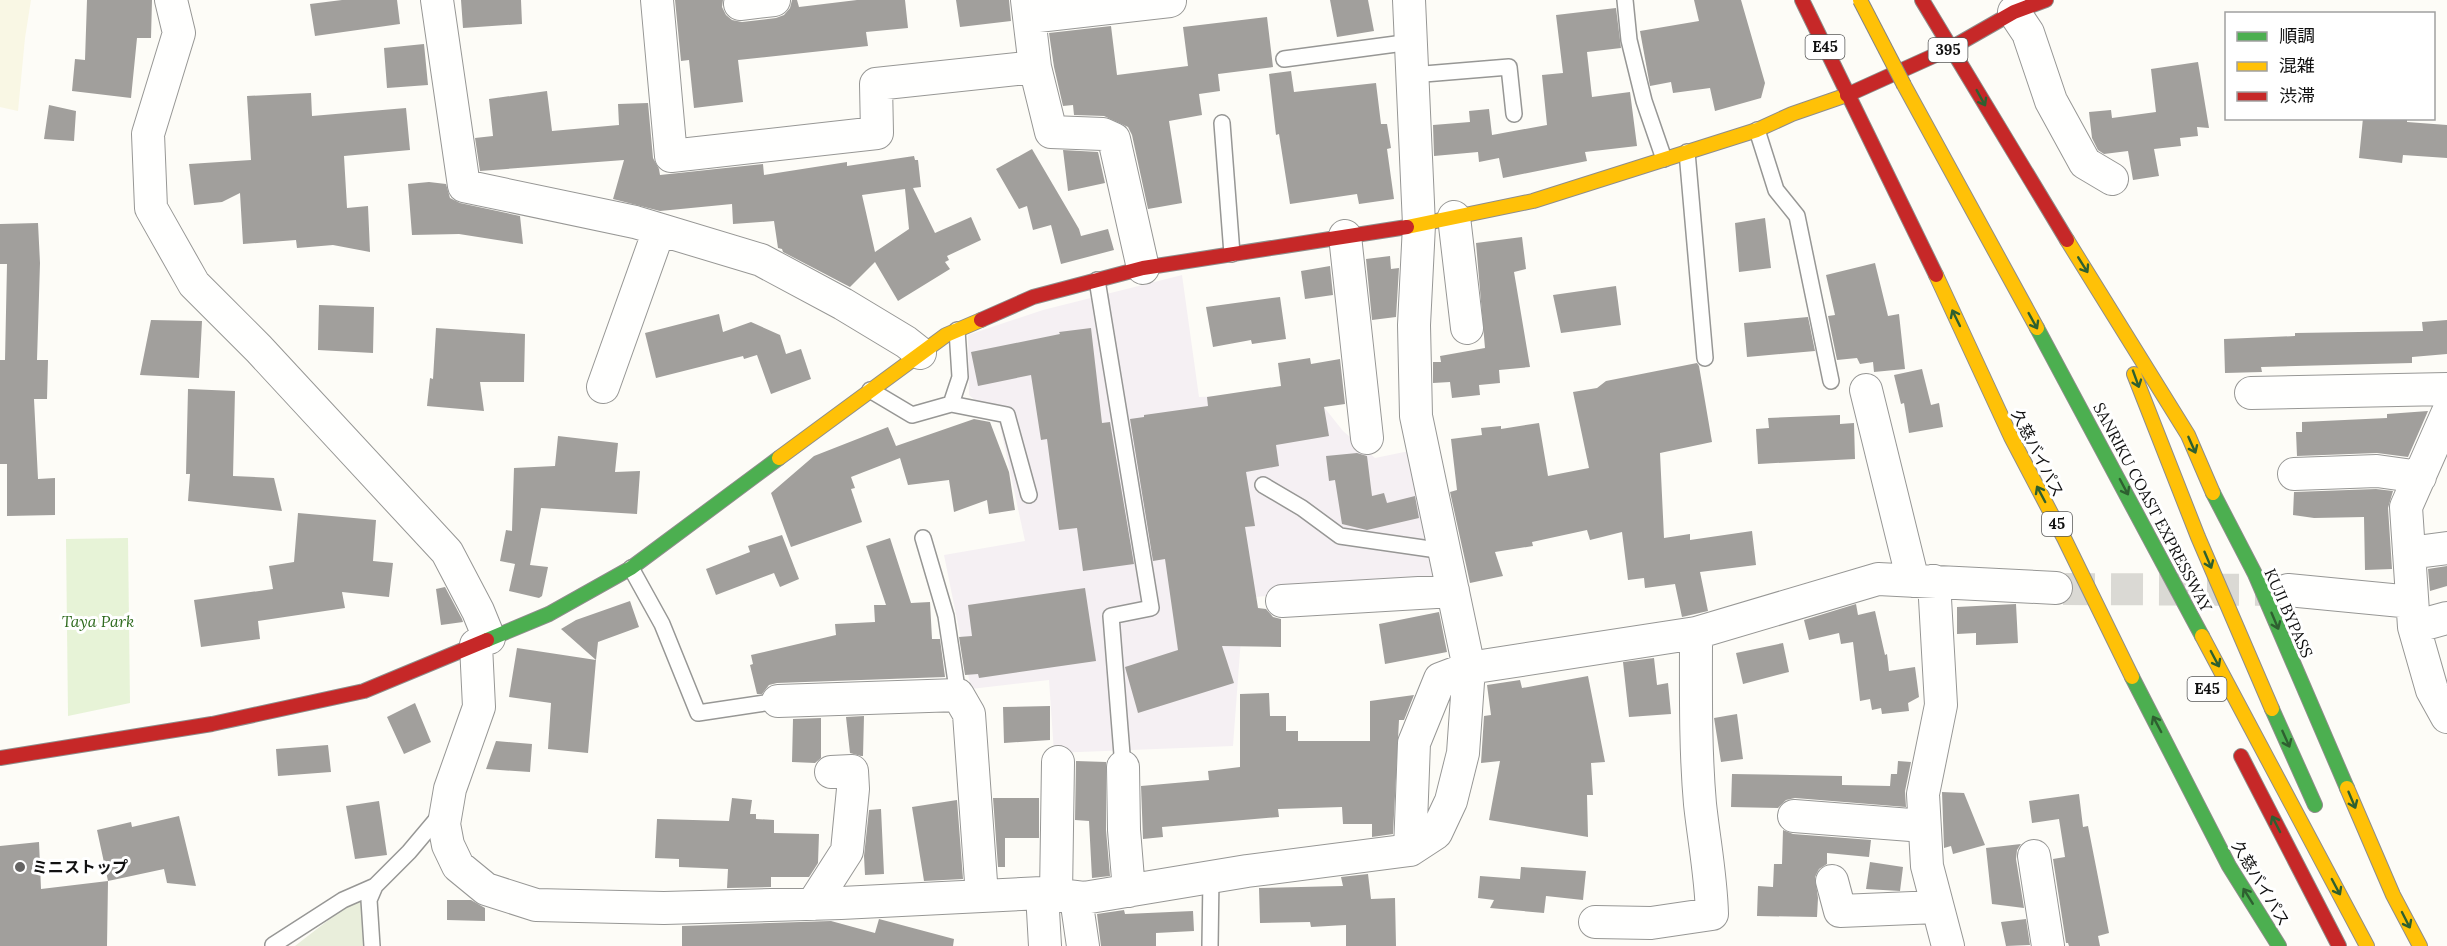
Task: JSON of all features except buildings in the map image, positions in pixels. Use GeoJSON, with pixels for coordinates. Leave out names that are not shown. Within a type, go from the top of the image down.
{"type":"FeatureCollection","features":[{"type":"Feature","properties":{"kind":"main road","name":"E45"},"geometry":{"type":"LineString","coordinates":[[1802,0],[1847,95]]}},
{"type":"Feature","properties":{"kind":"main road","name":"SANRIKU COAST EXPRESSWAY"},"geometry":{"type":"LineString","coordinates":[[1860,0],[2045,372]]}},
{"type":"Feature","properties":{"kind":"main road"},"geometry":{"type":"LineString","coordinates":[[1922,0],[2003,137],[2108,304],[2165,457],[2239,634],[2322,820]]}},
{"type":"Feature","properties":{"kind":"main road","name":"395"},"geometry":{"type":"LineString","coordinates":[[1847,95],[1952,48],[2014,12],[2046,0]]}},
{"type":"Feature","properties":{"kind":"main road","name":"SANRIKU COAST EXPRESSWAY"},"geometry":{"type":"LineString","coordinates":[[1904,85],[2096,435],[2367,946]]}},
{"type":"Feature","properties":{"kind":"main road"},"geometry":{"type":"LineString","coordinates":[[0,758],[212,724],[364,691],[549,614],[631,568],[946,335],[1033,297],[1143,268],[1419,225],[1533,201],[1757,130],[1792,114],[1847,95]]}},
{"type":"Feature","properties":{"kind":"main road","name":"久慈バイパス"},"geometry":{"type":"LineString","coordinates":[[1847,95],[1961,327],[2011,437],[2064,538],[2108,631],[2229,866],[2279,946]]}},
{"type":"Feature","properties":{"kind":"main road","name":"KUJI BYPASS"},"geometry":{"type":"LineString","coordinates":[[2108,304],[2188,435],[2220,509],[2254,574],[2393,894],[2420,946]]}},
{"type":"Feature","properties":{"kind":"main road"},"geometry":{"type":"LineString","coordinates":[[2234,742],[2339,946]]}},
{"type":"Feature","properties":{"kind":"street"},"geometry":{"type":"LineString","coordinates":[[171,0],[179,33],[148,134],[151,208],[194,284],[259,349],[447,552],[477,610],[482,641],[479,708],[450,789],[444,824],[448,845],[458,866],[486,889],[536,905],[664,908],[982,896],[1058,895],[1084,898],[1211,877],[1410,850],[1436,833],[1451,801],[1463,753],[1469,668],[1416,416],[1414,325],[1419,225],[1409,0]]}},
{"type":"Feature","properties":{"kind":"street"},"geometry":{"type":"LineString","coordinates":[[437,0],[464,186],[634,222],[761,260],[843,304],[920,353]]}},
{"type":"Feature","properties":{"kind":"street"},"geometry":{"type":"LineString","coordinates":[[657,0],[671,156],[877,134],[876,84],[1035,67]]}},
{"type":"Feature","properties":{"kind":"street"},"geometry":{"type":"LineString","coordinates":[[740,4],[774,0]]}},
{"type":"Feature","properties":{"kind":"street"},"geometry":{"type":"LineString","coordinates":[[1143,268],[1114,139],[1103,134],[1051,132],[1035,67],[1028,9],[1170,1]]}},
{"type":"Feature","properties":{"kind":"street"},"geometry":{"type":"LineString","coordinates":[[2014,12],[2028,33],[2051,101],[2085,163],[2112,179]]}},
{"type":"Feature","properties":{"kind":"street"},"geometry":{"type":"LineString","coordinates":[[1454,218],[1467,328]]}},
{"type":"Feature","properties":{"kind":"street"},"geometry":{"type":"LineString","coordinates":[[603,387],[659,230]]}},
{"type":"Feature","properties":{"kind":"street"},"geometry":{"type":"LineString","coordinates":[[1345,236],[1367,438]]}},
{"type":"Feature","properties":{"kind":"street"},"geometry":{"type":"LineString","coordinates":[[2251,393],[2447,389]]}},
{"type":"Feature","properties":{"kind":"street"},"geometry":{"type":"LineString","coordinates":[[1866,390],[1923,581],[1941,705],[1923,794],[1924,826],[1927,866],[1948,946]]}},
{"type":"Feature","properties":{"kind":"street"},"geometry":{"type":"LineString","coordinates":[[2447,414],[2406,507],[2413,615],[2432,690],[2447,717]]}},
{"type":"Feature","properties":{"kind":"street"},"geometry":{"type":"LineString","coordinates":[[2294,474],[2377,471],[2420,477]]}},
{"type":"Feature","properties":{"kind":"street"},"geometry":{"type":"LineString","coordinates":[[2409,552],[2447,548]]}},
{"type":"Feature","properties":{"kind":"street"},"geometry":{"type":"LineString","coordinates":[[1410,850],[1414,743],[1440,679],[1469,668],[1696,633],[1878,579],[2056,588]]}},
{"type":"Feature","properties":{"kind":"street"},"geometry":{"type":"LineString","coordinates":[[2288,590],[2413,615],[2447,618]]}},
{"type":"Feature","properties":{"kind":"street"},"geometry":{"type":"LineString","coordinates":[[1282,602],[1452,591]]}},
{"type":"Feature","properties":{"kind":"street"},"geometry":{"type":"LineString","coordinates":[[1595,922],[1651,923],[1712,914],[1711,882],[1701,804],[1697,747],[1696,633]]}},
{"type":"Feature","properties":{"kind":"street"},"geometry":{"type":"LineString","coordinates":[[778,700],[958,695],[969,714],[982,896]]}},
{"type":"Feature","properties":{"kind":"street"},"geometry":{"type":"LineString","coordinates":[[1045,946],[1058,895],[1058,762]]}},
{"type":"Feature","properties":{"kind":"street"},"geometry":{"type":"LineString","coordinates":[[1123,767],[1124,830],[1129,891]]}},
{"type":"Feature","properties":{"kind":"street"},"geometry":{"type":"LineString","coordinates":[[813,904],[847,851],[853,789],[852,771],[831,772]]}},
{"type":"Feature","properties":{"kind":"street"},"geometry":{"type":"LineString","coordinates":[[1794,816],[1924,826]]}},
{"type":"Feature","properties":{"kind":"street"},"geometry":{"type":"LineString","coordinates":[[2034,856],[2048,946]]}},
{"type":"Feature","properties":{"kind":"street"},"geometry":{"type":"LineString","coordinates":[[1832,881],[1840,910],[1937,907]]}},
{"type":"Feature","properties":{"kind":"street"},"geometry":{"type":"LineString","coordinates":[[1058,895],[1083,946]]}},
{"type":"Feature","properties":{"kind":"lane"},"geometry":{"type":"LineString","coordinates":[[1625,0],[1629,40],[1644,100],[1664,159]]}},
{"type":"Feature","properties":{"kind":"lane"},"geometry":{"type":"LineString","coordinates":[[1284,59],[1411,42]]}},
{"type":"Feature","properties":{"kind":"lane"},"geometry":{"type":"LineString","coordinates":[[1412,75],[1509,67],[1514,114]]}},
{"type":"Feature","properties":{"kind":"lane"},"geometry":{"type":"LineString","coordinates":[[1222,123],[1232,254]]}},
{"type":"Feature","properties":{"kind":"lane"},"geometry":{"type":"LineString","coordinates":[[1757,130],[1776,190],[1797,216],[1831,381]]}},
{"type":"Feature","properties":{"kind":"lane"},"geometry":{"type":"LineString","coordinates":[[1687,152],[1705,358]]}},
{"type":"Feature","properties":{"kind":"lane"},"geometry":{"type":"LineString","coordinates":[[1097,280],[1151,608],[1111,616],[1123,767]]}},
{"type":"Feature","properties":{"kind":"lane"},"geometry":{"type":"LineString","coordinates":[[951,404],[960,377],[957,330]]}},
{"type":"Feature","properties":{"kind":"lane"},"geometry":{"type":"LineString","coordinates":[[870,390],[912,415],[951,404],[1007,415],[1029,495]]}},
{"type":"Feature","properties":{"kind":"lane"},"geometry":{"type":"LineString","coordinates":[[1263,485],[1302,508],[1340,536],[1444,551]]}},
{"type":"Feature","properties":{"kind":"lane"},"geometry":{"type":"LineString","coordinates":[[923,538],[946,616],[958,695]]}},
{"type":"Feature","properties":{"kind":"lane"},"geometry":{"type":"LineString","coordinates":[[631,568],[662,624],[698,713],[778,700]]}},
{"type":"Feature","properties":{"kind":"lane"},"geometry":{"type":"LineString","coordinates":[[273,945],[343,900],[375,886],[410,852],[447,807]]}},
{"type":"Feature","properties":{"kind":"lane"},"geometry":{"type":"LineString","coordinates":[[1210,946],[1211,877]]}},
{"type":"Feature","properties":{"kind":"lane"},"geometry":{"type":"LineString","coordinates":[[372,946],[369,900],[375,886]]}},
{"type":"Feature","properties":{"kind":"shaded area"},"geometry":{"type":"Polygon","coordinates":[[[0,0],[31,0],[18,111],[0,107],[0,0]]]}},
{"type":"Feature","properties":{"kind":"shaded area"},"geometry":{"type":"Polygon","coordinates":[[[1182,275],[1199,397],[1312,392],[1343,431],[1375,458],[1414,450],[1441,581],[1244,598],[1233,746],[1054,753],[1049,680],[971,689],[944,555],[1025,541],[999,421],[969,395],[968,335],[1043,310],[1182,275]]]}},
{"type":"Feature","properties":{"kind":"green space","name":"Taya Park"},"geometry":{"type":"Polygon","coordinates":[[[128,538],[130,703],[68,716],[66,539],[128,538]]]}},
{"type":"Feature","properties":{"kind":"green space"},"geometry":{"type":"Polygon","coordinates":[[[362,894],[364,946],[295,946],[362,894]]]}},
{"type":"Feature","properties":{"kind":"tunnel"},"geometry":{"type":"LineString","coordinates":[[2063,589],[2286,590]]}},
{"type":"Feature","properties":{"kind":"traffic: fast"},"geometry":{"type":"LineString","coordinates":[[2037,328],[2202,636]]}},
{"type":"Feature","properties":{"kind":"traffic: fast"},"geometry":{"type":"LineString","coordinates":[[487,640],[549,614],[631,568],[779,458]]}},
{"type":"Feature","properties":{"kind":"traffic: fast"},"geometry":{"type":"LineString","coordinates":[[2213,493],[2255,574],[2347,788]]}},
{"type":"Feature","properties":{"kind":"traffic: fast"},"geometry":{"type":"LineString","coordinates":[[2132,677],[2229,866],[2279,946]]}},
{"type":"Feature","properties":{"kind":"traffic: fast"},"geometry":{"type":"LineString","coordinates":[[2272,709],[2315,805]]}},
{"type":"Feature","properties":{"kind":"traffic: slow"},"geometry":{"type":"LineString","coordinates":[[1860,0],[1904,85]]}},
{"type":"Feature","properties":{"kind":"traffic: slow"},"geometry":{"type":"LineString","coordinates":[[1904,85],[2037,328]]}},
{"type":"Feature","properties":{"kind":"traffic: slow"},"geometry":{"type":"LineString","coordinates":[[1407,227],[1533,201],[1757,130],[1792,114],[1847,95]]}},
{"type":"Feature","properties":{"kind":"traffic: slow"},"geometry":{"type":"LineString","coordinates":[[2067,240],[2188,435],[2213,493]]}},
{"type":"Feature","properties":{"kind":"traffic: slow"},"geometry":{"type":"LineString","coordinates":[[1936,275],[2011,437],[2064,538],[2132,677]]}},
{"type":"Feature","properties":{"kind":"traffic: slow"},"geometry":{"type":"LineString","coordinates":[[779,458],[946,335],[981,320]]}},
{"type":"Feature","properties":{"kind":"traffic: slow"},"geometry":{"type":"LineString","coordinates":[[2134,374],[2198,537],[2272,709]]}},
{"type":"Feature","properties":{"kind":"traffic: slow"},"geometry":{"type":"LineString","coordinates":[[2202,636],[2367,946]]}},
{"type":"Feature","properties":{"kind":"traffic: slow"},"geometry":{"type":"LineString","coordinates":[[2347,788],[2393,895],[2420,946]]}},
{"type":"Feature","properties":{"kind":"traffic: jam"},"geometry":{"type":"LineString","coordinates":[[1802,0],[1936,275]]}},
{"type":"Feature","properties":{"kind":"traffic: jam"},"geometry":{"type":"LineString","coordinates":[[1922,0],[2067,240]]}},
{"type":"Feature","properties":{"kind":"traffic: jam"},"geometry":{"type":"LineString","coordinates":[[1847,95],[1951,48],[2014,12],[2046,0]]}},
{"type":"Feature","properties":{"kind":"traffic: jam"},"geometry":{"type":"LineString","coordinates":[[981,320],[1033,297],[1143,268],[1407,227]]}},
{"type":"Feature","properties":{"kind":"traffic: jam"},"geometry":{"type":"LineString","coordinates":[[0,758],[212,724],[364,691],[487,640]]}},
{"type":"Feature","properties":{"kind":"traffic: jam"},"geometry":{"type":"LineString","coordinates":[[2241,756],[2339,946]]}},
{"type":"Feature","properties":{"kind":"place","name":"ミニストップ"},"geometry":{"type":"Point","coordinates":[20,867]}}]}
